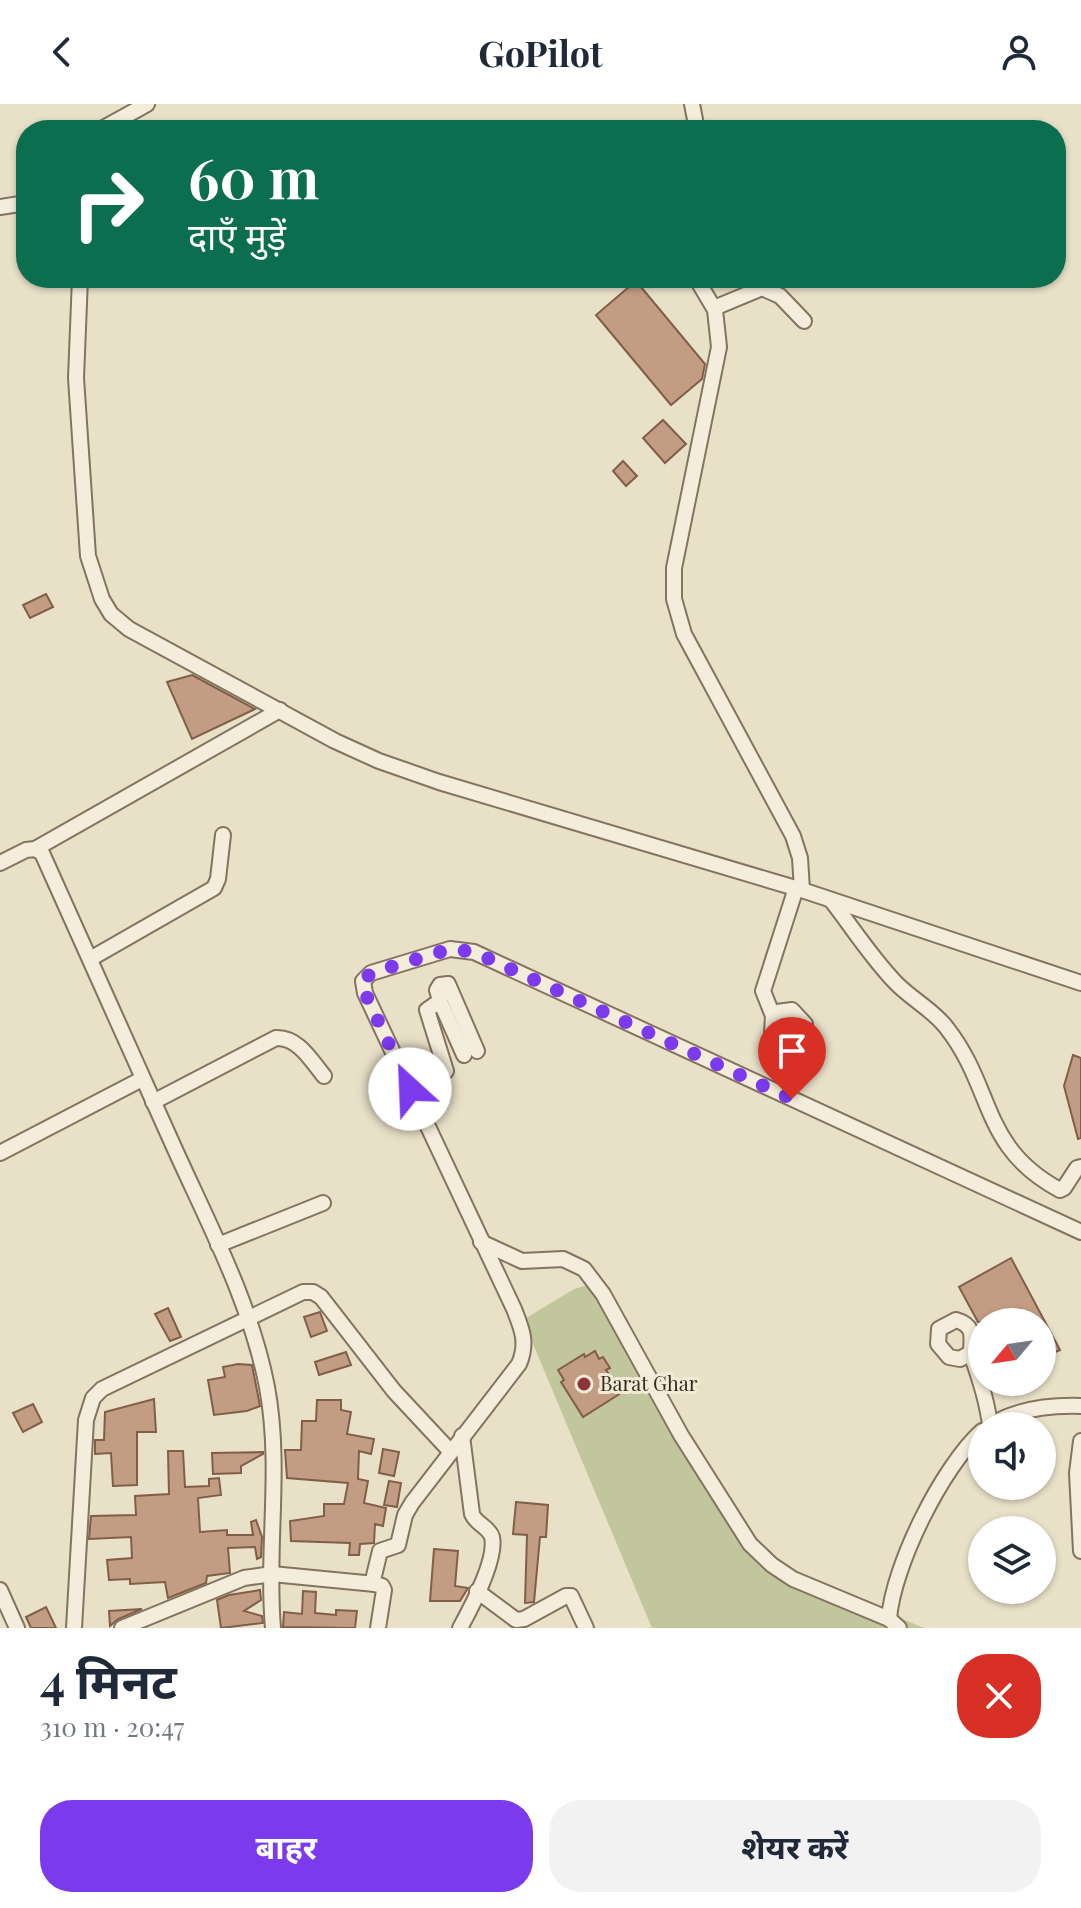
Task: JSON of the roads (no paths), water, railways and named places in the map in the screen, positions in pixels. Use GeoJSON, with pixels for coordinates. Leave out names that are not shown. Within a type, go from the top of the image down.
{"type":"FeatureCollection","features":[{"type":"Feature","properties":{"kind":"street"},"geometry":{"type":"LineString","coordinates":[[118,120],[147,104]]}},
{"type":"Feature","properties":{"kind":"street"},"geometry":{"type":"LineString","coordinates":[[80,288],[77,394],[88,556],[102,599],[111,614],[129,629],[335,741],[439,782],[799,889],[1081,983]]}},
{"type":"Feature","properties":{"kind":"street"},"geometry":{"type":"LineString","coordinates":[[702,288],[714,308],[719,347],[674,568],[674,599],[684,634],[793,836],[800,858],[799,889],[764,985],[764,996],[773,1016]]}},
{"type":"Feature","properties":{"kind":"street"},"geometry":{"type":"LineString","coordinates":[[714,308],[762,288],[780,296],[804,321]]}},
{"type":"Feature","properties":{"kind":"street"},"geometry":{"type":"LineString","coordinates":[[0,863],[26,850],[35,849],[280,710]]}},
{"type":"Feature","properties":{"kind":"street"},"geometry":{"type":"LineString","coordinates":[[90,959],[207,895],[218,879],[223,835]]}},
{"type":"Feature","properties":{"kind":"street"},"geometry":{"type":"LineString","coordinates":[[35,849],[42,853],[218,1245],[247,1317],[266,1385],[274,1434],[273,1628]]}},
{"type":"Feature","properties":{"kind":"street"},"geometry":{"type":"LineString","coordinates":[[831,900],[889,976],[937,1016],[959,1043],[972,1066],[992,1120],[1019,1161],[1036,1177],[1062,1190],[1077,1168],[1081,1167]]}},
{"type":"Feature","properties":{"kind":"street"},"geometry":{"type":"LineString","coordinates":[[375,1584],[373,1580],[380,1551],[398,1545],[408,1510],[519,1364],[525,1349],[523,1331],[365,993],[363,981],[371,973],[450,949],[474,952],[1081,1232]]}},
{"type":"Feature","properties":{"kind":"street"},"geometry":{"type":"LineString","coordinates":[[410,1089],[446,1071],[427,1010],[440,1001],[437,987],[447,983],[470,1053]]}},
{"type":"Feature","properties":{"kind":"street"},"geometry":{"type":"LineString","coordinates":[[153,1102],[276,1038],[295,1042],[324,1076]]}},
{"type":"Feature","properties":{"kind":"street"},"geometry":{"type":"LineString","coordinates":[[0,1153],[142,1079]]}},
{"type":"Feature","properties":{"kind":"street"},"geometry":{"type":"LineString","coordinates":[[218,1245],[323,1203]]}},
{"type":"Feature","properties":{"kind":"street"},"geometry":{"type":"LineString","coordinates":[[481,1242],[522,1261],[563,1259],[584,1269],[603,1294],[725,1507],[760,1555],[793,1579],[894,1624]]}},
{"type":"Feature","properties":{"kind":"street"},"geometry":{"type":"LineString","coordinates":[[74,1628],[84,1434],[93,1398],[102,1389],[247,1317],[303,1292],[313,1292],[321,1297],[394,1391],[450,1451]]}},
{"type":"Feature","properties":{"kind":"street"},"geometry":{"type":"LineString","coordinates":[[1022,1412],[1081,1406]]}},
{"type":"Feature","properties":{"kind":"street"},"geometry":{"type":"LineString","coordinates":[[460,1628],[490,1556],[492,1540],[487,1529],[475,1521],[472,1514],[462,1436]]}},
{"type":"Feature","properties":{"kind":"street"},"geometry":{"type":"LineString","coordinates":[[1081,1441],[1077,1473],[1081,1551]]}},
{"type":"Feature","properties":{"kind":"street"},"geometry":{"type":"LineString","coordinates":[[894,1624],[890,1603],[905,1558],[944,1477],[968,1445]]}},
{"type":"Feature","properties":{"kind":"street"},"geometry":{"type":"LineString","coordinates":[[122,1628],[236,1580],[272,1574],[382,1586],[378,1628]]}},
{"type":"Feature","properties":{"kind":"street"},"geometry":{"type":"LineString","coordinates":[[0,1590],[17,1628]]}},
{"type":"Feature","properties":{"kind":"street"},"geometry":{"type":"LineString","coordinates":[[477,1591],[516,1620],[571,1596],[586,1628]]}},
{"type":"Feature","properties":{"kind":"place","name":"Barat Ghar"},"geometry":{"type":"Point","coordinates":[584,1384]}}]}
